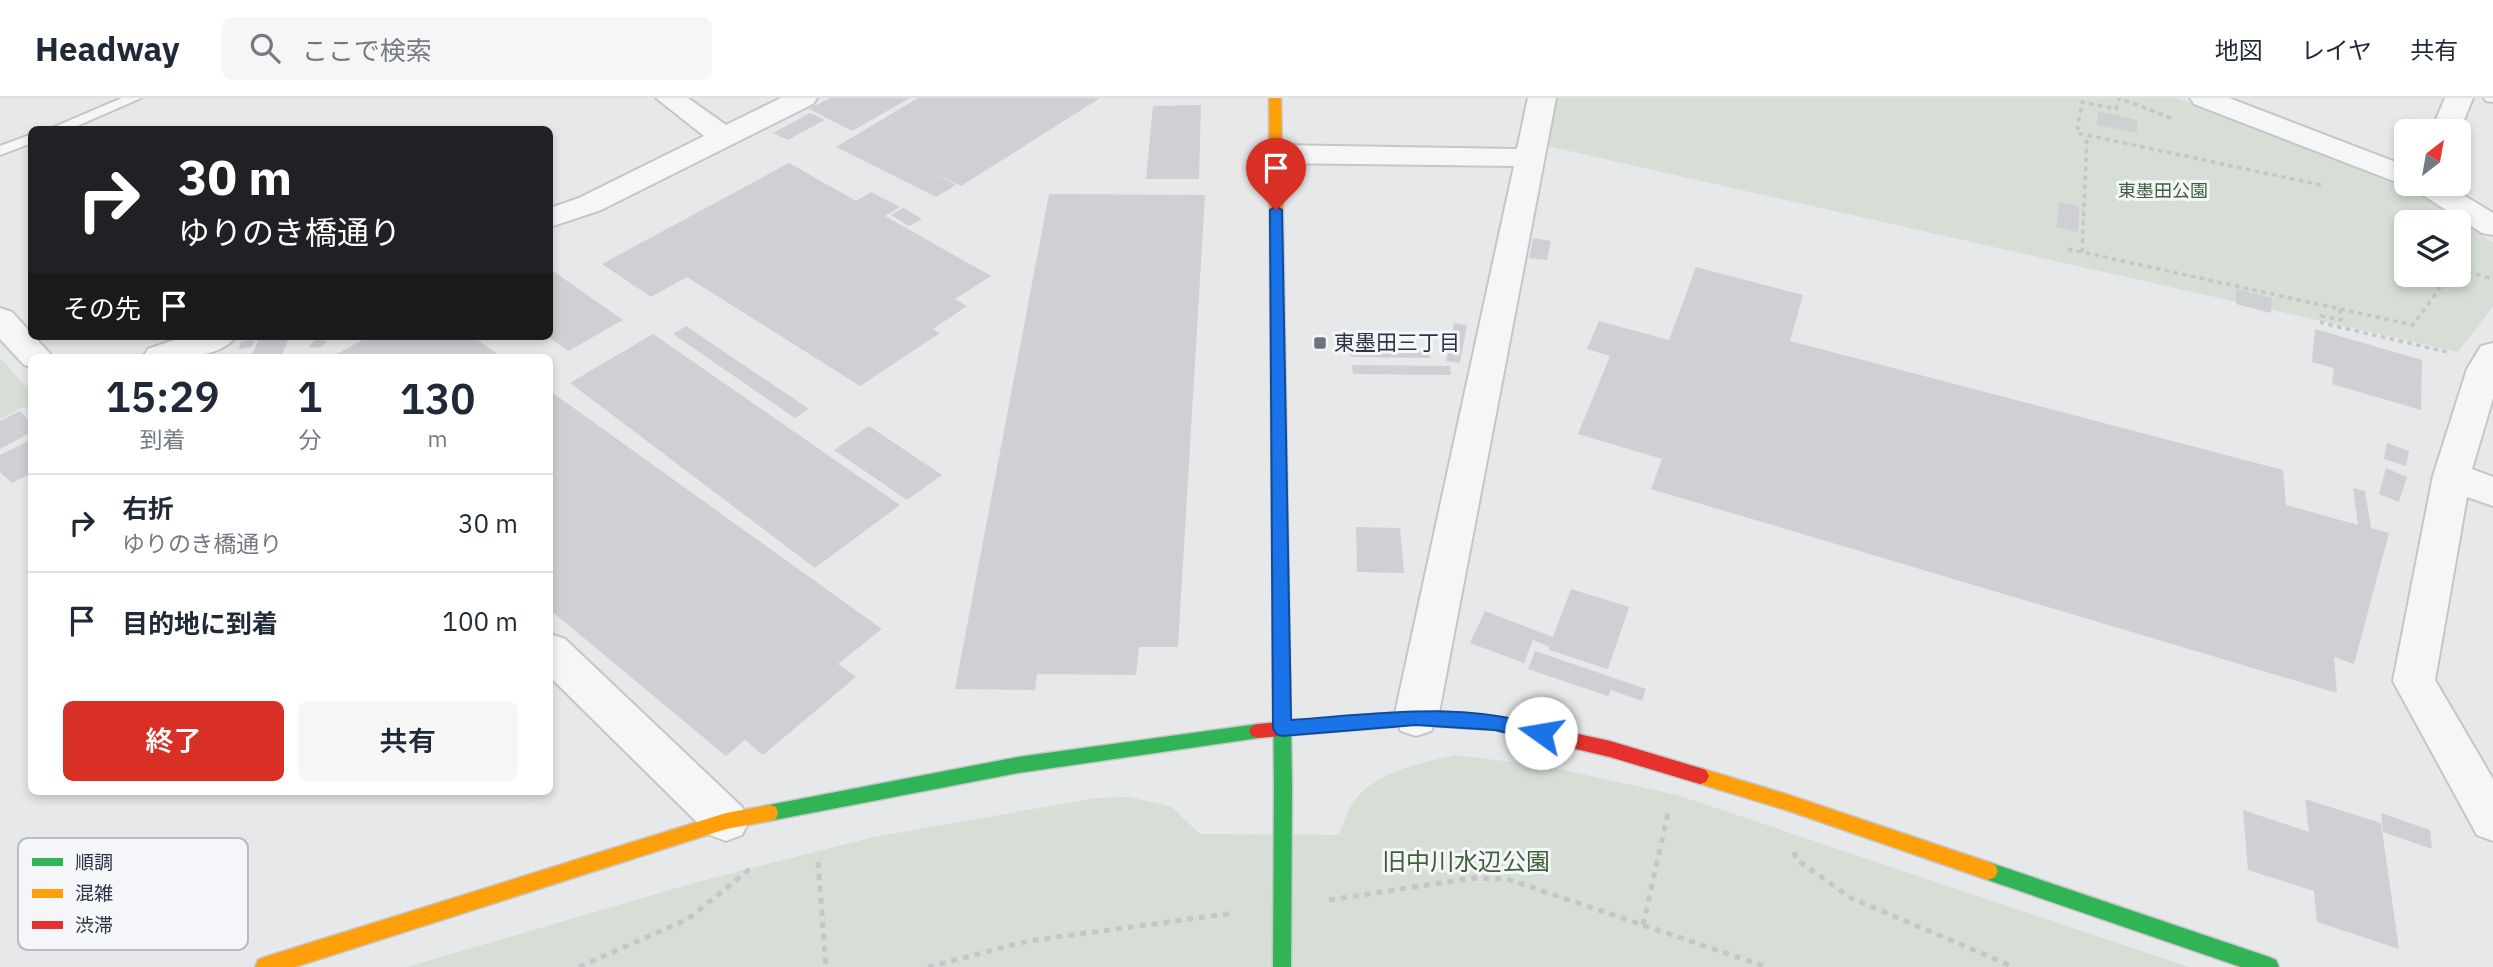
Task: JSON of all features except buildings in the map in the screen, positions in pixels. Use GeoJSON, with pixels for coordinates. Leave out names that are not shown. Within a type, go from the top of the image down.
{"type":"FeatureCollection","features":[{"type":"Feature","properties":{"kind":"street"},"geometry":{"type":"LineString","coordinates":[[670,98],[724,137]]}},
{"type":"Feature","properties":{"kind":"street"},"geometry":{"type":"LineString","coordinates":[[553,217],[590,204],[803,98]]}},
{"type":"Feature","properties":{"kind":"street"},"geometry":{"type":"LineString","coordinates":[[1275,98],[1283,788],[1282,967]]}},
{"type":"Feature","properties":{"kind":"street"},"geometry":{"type":"LineString","coordinates":[[1416,718],[1542,98]]}},
{"type":"Feature","properties":{"kind":"street"},"geometry":{"type":"LineString","coordinates":[[2204,98],[2394,171]]}},
{"type":"Feature","properties":{"kind":"street"},"geometry":{"type":"LineString","coordinates":[[2450,119],[2459,98]]}},
{"type":"Feature","properties":{"kind":"street"},"geometry":{"type":"LineString","coordinates":[[1275,154],[1531,158]]}},
{"type":"Feature","properties":{"kind":"street"},"geometry":{"type":"LineString","coordinates":[[2448,196],[2493,226]]}},
{"type":"Feature","properties":{"kind":"street"},"geometry":{"type":"LineString","coordinates":[[0,319],[33,354]]}},
{"type":"Feature","properties":{"kind":"street"},"geometry":{"type":"LineString","coordinates":[[168,354],[208,340]]}},
{"type":"Feature","properties":{"kind":"street"},"geometry":{"type":"LineString","coordinates":[[2490,358],[2452,476],[2414,681],[2493,821]]}},
{"type":"Feature","properties":{"kind":"street"},"geometry":{"type":"LineString","coordinates":[[2452,476],[2493,492]]}},
{"type":"Feature","properties":{"kind":"street"},"geometry":{"type":"LineString","coordinates":[[553,654],[726,821]]}},
{"type":"Feature","properties":{"kind":"street"},"geometry":{"type":"LineString","coordinates":[[265,967],[726,821],[1018,765],[1282,728],[1416,718],[1495,723],[1610,750],[1786,802],[2269,967]]}},
{"type":"Feature","properties":{"kind":"lane"},"geometry":{"type":"LineString","coordinates":[[64,126],[134,98]]}},
{"type":"Feature","properties":{"kind":"lane"},"geometry":{"type":"LineString","coordinates":[[0,151],[28,140]]}},
{"type":"Feature","properties":{"kind":"path"},"geometry":{"type":"LineString","coordinates":[[2119,98],[2116,109],[2082,102],[2077,133],[2324,186]]}},
{"type":"Feature","properties":{"kind":"path"},"geometry":{"type":"LineString","coordinates":[[2082,252],[2087,135]]}},
{"type":"Feature","properties":{"kind":"path"},"geometry":{"type":"LineString","coordinates":[[2068,248],[2413,325],[2440,287]]}},
{"type":"Feature","properties":{"kind":"path"},"geometry":{"type":"LineString","coordinates":[[2471,273],[2493,279]]}},
{"type":"Feature","properties":{"kind":"path"},"geometry":{"type":"LineString","coordinates":[[2340,309],[2342,320],[2321,316],[2322,323],[2490,358]]}},
{"type":"Feature","properties":{"kind":"path"},"geometry":{"type":"LineString","coordinates":[[1786,802],[1787,831],[1796,859],[1851,898],[2014,967]]}},
{"type":"Feature","properties":{"kind":"path"},"geometry":{"type":"LineString","coordinates":[[1643,925],[1669,809]]}},
{"type":"Feature","properties":{"kind":"path"},"geometry":{"type":"LineString","coordinates":[[818,862],[826,967]]}},
{"type":"Feature","properties":{"kind":"path"},"geometry":{"type":"LineString","coordinates":[[579,967],[688,919],[751,869]]}},
{"type":"Feature","properties":{"kind":"path"},"geometry":{"type":"LineString","coordinates":[[1327,900],[1473,878],[1507,879],[1767,967]]}},
{"type":"Feature","properties":{"kind":"path"},"geometry":{"type":"LineString","coordinates":[[928,967],[1028,941],[1246,911]]}},
{"type":"Feature","properties":{"kind":"green space","name":"東墨田公園"},"geometry":{"type":"Polygon","coordinates":[[[1555,98],[2177,98],[2394,184],[2394,196],[2422,196],[2443,210],[2394,210],[2394,287],[2471,287],[2471,228],[2493,243],[2493,306],[2458,352],[1547,146],[1555,98]]]}},
{"type":"Feature","properties":{"kind":"green space"},"geometry":{"type":"Polygon","coordinates":[[[0,358],[28,389],[28,409],[24,407],[0,419],[0,358]]]}},
{"type":"Feature","properties":{"kind":"green space","name":"旧中川水辺公園"},"geometry":{"type":"Polygon","coordinates":[[[1455,755],[1545,766],[1677,795],[2189,967],[407,967],[690,884],[874,837],[1096,798],[1129,797],[1170,806],[1200,834],[1339,835],[1352,804],[1373,784],[1398,771],[1455,755]]]}},
{"type":"Feature","properties":{"kind":"traffic: fast"},"geometry":{"type":"LineString","coordinates":[[1280,539],[1283,788]]}},
{"type":"Feature","properties":{"kind":"traffic: fast"},"geometry":{"type":"LineString","coordinates":[[769,813],[1018,765],[1258,731]]}},
{"type":"Feature","properties":{"kind":"traffic: fast"},"geometry":{"type":"LineString","coordinates":[[1282,967],[1283,788]]}},
{"type":"Feature","properties":{"kind":"traffic: fast"},"geometry":{"type":"LineString","coordinates":[[1988,871],[2269,967]]}},
{"type":"Feature","properties":{"kind":"traffic: slow"},"geometry":{"type":"LineString","coordinates":[[1275,98],[1280,539]]}},
{"type":"Feature","properties":{"kind":"traffic: slow"},"geometry":{"type":"LineString","coordinates":[[1700,776],[1786,802],[1988,871]]}},
{"type":"Feature","properties":{"kind":"traffic: slow"},"geometry":{"type":"LineString","coordinates":[[265,967],[726,821],[769,813]]}},
{"type":"Feature","properties":{"kind":"traffic: jam"},"geometry":{"type":"LineString","coordinates":[[1258,731],[1416,718],[1495,723],[1610,749],[1700,776]]}},
{"type":"Feature","properties":{"kind":"place","name":"東墨田三丁目"},"geometry":{"type":"Point","coordinates":[1320,343]}},
{"type":"Feature","properties":{"kind":"route"},"geometry":{"type":"LineString","coordinates":[[1276,210],[1282,728],[1416,718],[1495,723],[1541,733]]}}]}
